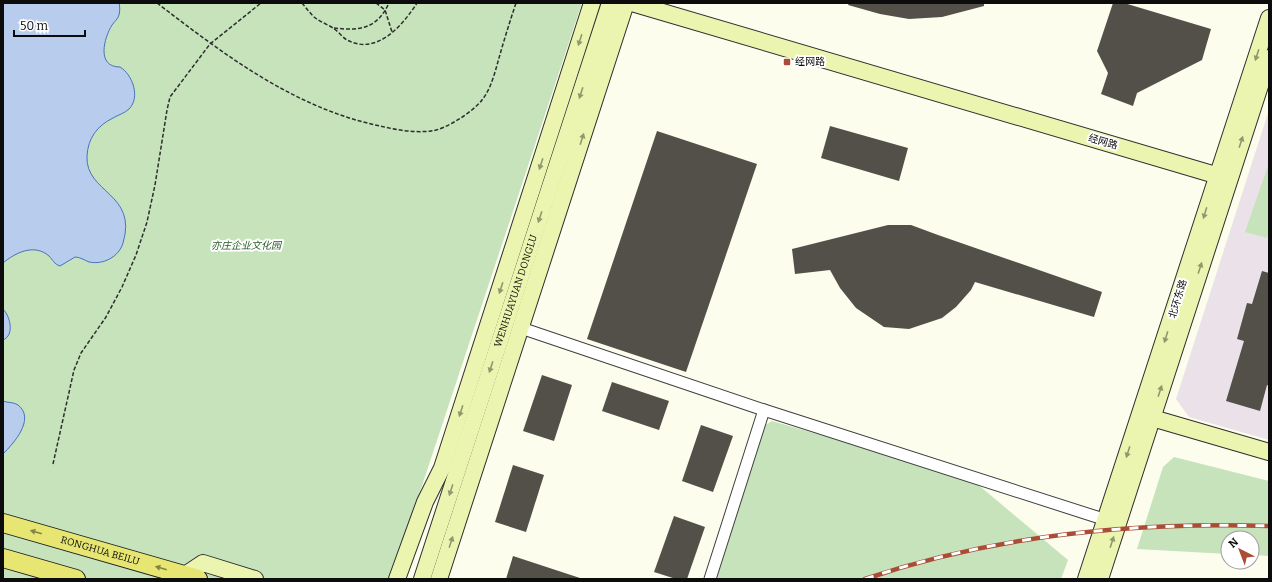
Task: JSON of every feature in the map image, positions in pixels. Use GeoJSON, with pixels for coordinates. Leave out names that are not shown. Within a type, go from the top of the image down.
{"type":"FeatureCollection","features":[{"type":"Feature","properties":{"kind":"main road","name":"RONGHUA BEILU"},"geometry":{"type":"LineString","coordinates":[[3,523],[191,577]]}},
{"type":"Feature","properties":{"kind":"main road"},"geometry":{"type":"LineString","coordinates":[[3,558],[76,579]]}},
{"type":"Feature","properties":{"kind":"street"},"geometry":{"type":"LineString","coordinates":[[442,468],[592,3]]}},
{"type":"Feature","properties":{"kind":"street","name":"WENHUAYUAN DONGLU"},"geometry":{"type":"LineString","coordinates":[[422,579],[610,3]]}},
{"type":"Feature","properties":{"kind":"street","name":"WENHUAYUAN DONGLU"},"geometry":{"type":"LineString","coordinates":[[439,579],[626,3]]}},
{"type":"Feature","properties":{"kind":"street","name":"经网路"},"geometry":{"type":"LineString","coordinates":[[632,3],[1223,178]]}},
{"type":"Feature","properties":{"kind":"street","name":"北环东路"},"geometry":{"type":"LineString","coordinates":[[1100,579],[1146,417],[1223,178],[1269,18]]}},
{"type":"Feature","properties":{"kind":"street","name":"北环东路"},"geometry":{"type":"LineString","coordinates":[[1223,178],[1269,58]]}},
{"type":"Feature","properties":{"kind":"street"},"geometry":{"type":"LineString","coordinates":[[521,328],[764,410],[1097,517]]}},
{"type":"Feature","properties":{"kind":"street"},"geometry":{"type":"LineString","coordinates":[[710,579],[764,410]]}},
{"type":"Feature","properties":{"kind":"street"},"geometry":{"type":"LineString","coordinates":[[1146,417],[1269,452]]}},
{"type":"Feature","properties":{"kind":"street","name":"北环东路"},"geometry":{"type":"LineString","coordinates":[[1086,579],[1111,503],[1146,417]]}},
{"type":"Feature","properties":{"kind":"street"},"geometry":{"type":"LineString","coordinates":[[397,579],[425,502],[442,468],[474,420]]}},
{"type":"Feature","properties":{"kind":"street"},"geometry":{"type":"LineString","coordinates":[[1077,579],[1097,517],[1111,503]]}},
{"type":"Feature","properties":{"kind":"street"},"geometry":{"type":"LineString","coordinates":[[191,577],[203,563],[255,579]]}},
{"type":"Feature","properties":{"kind":"path"},"geometry":{"type":"LineString","coordinates":[[157,3],[210,44],[259,77],[303,101],[351,120],[403,131],[432,131],[465,115],[483,99],[491,83],[516,3]]}},
{"type":"Feature","properties":{"kind":"path"},"geometry":{"type":"LineString","coordinates":[[53,464],[74,370],[81,353],[106,317],[122,287],[136,255],[147,222],[156,185],[170,96],[210,44],[261,3]]}},
{"type":"Feature","properties":{"kind":"path"},"geometry":{"type":"LineString","coordinates":[[302,3],[315,18],[334,28],[347,40],[370,44],[381,41],[392,32],[408,17],[417,3]]}},
{"type":"Feature","properties":{"kind":"path"},"geometry":{"type":"LineString","coordinates":[[376,3],[385,10],[392,32]]}},
{"type":"Feature","properties":{"kind":"path"},"geometry":{"type":"LineString","coordinates":[[334,28],[352,30],[364,28],[372,24],[385,10],[389,3]]}},
{"type":"Feature","properties":{"kind":"shaded area"},"geometry":{"type":"Polygon","coordinates":[[[1269,110],[1269,440],[1189,417],[1176,399],[1269,110]]]}},
{"type":"Feature","properties":{"kind":"green space","name":"亦庄企业文化园"},"geometry":{"type":"Polygon","coordinates":[[[3,3],[582,3],[391,579],[3,579],[3,3]]]}},
{"type":"Feature","properties":{"kind":"green space"},"geometry":{"type":"Polygon","coordinates":[[[1269,163],[1269,229],[1267,238],[1245,232],[1269,163]]]}},
{"type":"Feature","properties":{"kind":"green space"},"geometry":{"type":"Polygon","coordinates":[[[772,421],[970,478],[1068,560],[1061,579],[716,579],[764,426],[772,421]]]}},
{"type":"Feature","properties":{"kind":"green space"},"geometry":{"type":"Polygon","coordinates":[[[1174,457],[1269,481],[1269,556],[1260,555],[1260,530],[1220,530],[1220,554],[1137,549],[1163,467],[1174,457]]]}},
{"type":"Feature","properties":{"kind":"water"},"geometry":{"type":"Polygon","coordinates":[[[3,3],[119,3],[120,10],[117,19],[106,37],[104,51],[108,62],[112,66],[120,67],[124,70],[131,80],[135,92],[133,104],[129,109],[107,121],[94,133],[89,144],[87,156],[89,168],[94,178],[118,203],[126,226],[121,248],[110,259],[94,263],[75,257],[60,266],[43,252],[31,250],[19,253],[3,263],[3,3]]]}},
{"type":"Feature","properties":{"kind":"water"},"geometry":{"type":"Polygon","coordinates":[[[3,309],[8,316],[10,330],[7,338],[3,340],[3,309]]]}},
{"type":"Feature","properties":{"kind":"water"},"geometry":{"type":"Polygon","coordinates":[[[3,401],[18,405],[23,411],[25,417],[24,424],[17,438],[3,454],[3,401]]]}},
{"type":"Feature","properties":{"kind":"building"},"geometry":{"type":"Polygon","coordinates":[[[849,3],[984,3],[984,6],[942,17],[909,19],[880,14],[848,5],[849,3]]]}},
{"type":"Feature","properties":{"kind":"building"},"geometry":{"type":"Polygon","coordinates":[[[1113,3],[1124,3],[1211,29],[1202,60],[1137,93],[1133,106],[1101,94],[1108,73],[1097,51],[1113,3]]]}},
{"type":"Feature","properties":{"kind":"building"},"geometry":{"type":"Polygon","coordinates":[[[830,126],[908,148],[899,181],[821,158],[830,126]]]}},
{"type":"Feature","properties":{"kind":"building"},"geometry":{"type":"Polygon","coordinates":[[[657,131],[757,164],[686,372],[587,339],[657,131]]]}},
{"type":"Feature","properties":{"kind":"building"},"geometry":{"type":"Polygon","coordinates":[[[888,225],[911,225],[1102,292],[1094,317],[975,282],[971,290],[956,307],[942,318],[909,329],[884,327],[856,308],[840,288],[830,270],[795,274],[792,249],[888,225]]]}},
{"type":"Feature","properties":{"kind":"building"},"geometry":{"type":"Polygon","coordinates":[[[1262,271],[1269,273],[1269,386],[1267,385],[1260,411],[1226,401],[1244,341],[1237,339],[1247,303],[1252,304],[1262,271]]]}},
{"type":"Feature","properties":{"kind":"building"},"geometry":{"type":"Polygon","coordinates":[[[542,375],[572,385],[554,441],[523,431],[542,375]]]}},
{"type":"Feature","properties":{"kind":"building"},"geometry":{"type":"Polygon","coordinates":[[[612,382],[669,401],[659,430],[602,411],[612,382]]]}},
{"type":"Feature","properties":{"kind":"building"},"geometry":{"type":"Polygon","coordinates":[[[701,425],[733,436],[713,492],[682,481],[701,425]]]}},
{"type":"Feature","properties":{"kind":"building"},"geometry":{"type":"Polygon","coordinates":[[[513,465],[544,475],[526,532],[495,522],[513,465]]]}},
{"type":"Feature","properties":{"kind":"building"},"geometry":{"type":"Polygon","coordinates":[[[674,516],[705,527],[687,579],[676,579],[654,572],[674,516]]]}},
{"type":"Feature","properties":{"kind":"building"},"geometry":{"type":"Polygon","coordinates":[[[513,556],[580,578],[580,579],[506,579],[513,556]]]}},
{"type":"Feature","properties":{"kind":"railway"},"geometry":{"type":"LineString","coordinates":[[865,579],[914,564],[964,552],[1065,534],[1167,526],[1269,526]]}},
{"type":"Feature","properties":{"kind":"place","name":"经网路"},"geometry":{"type":"Point","coordinates":[787,62]}}]}
